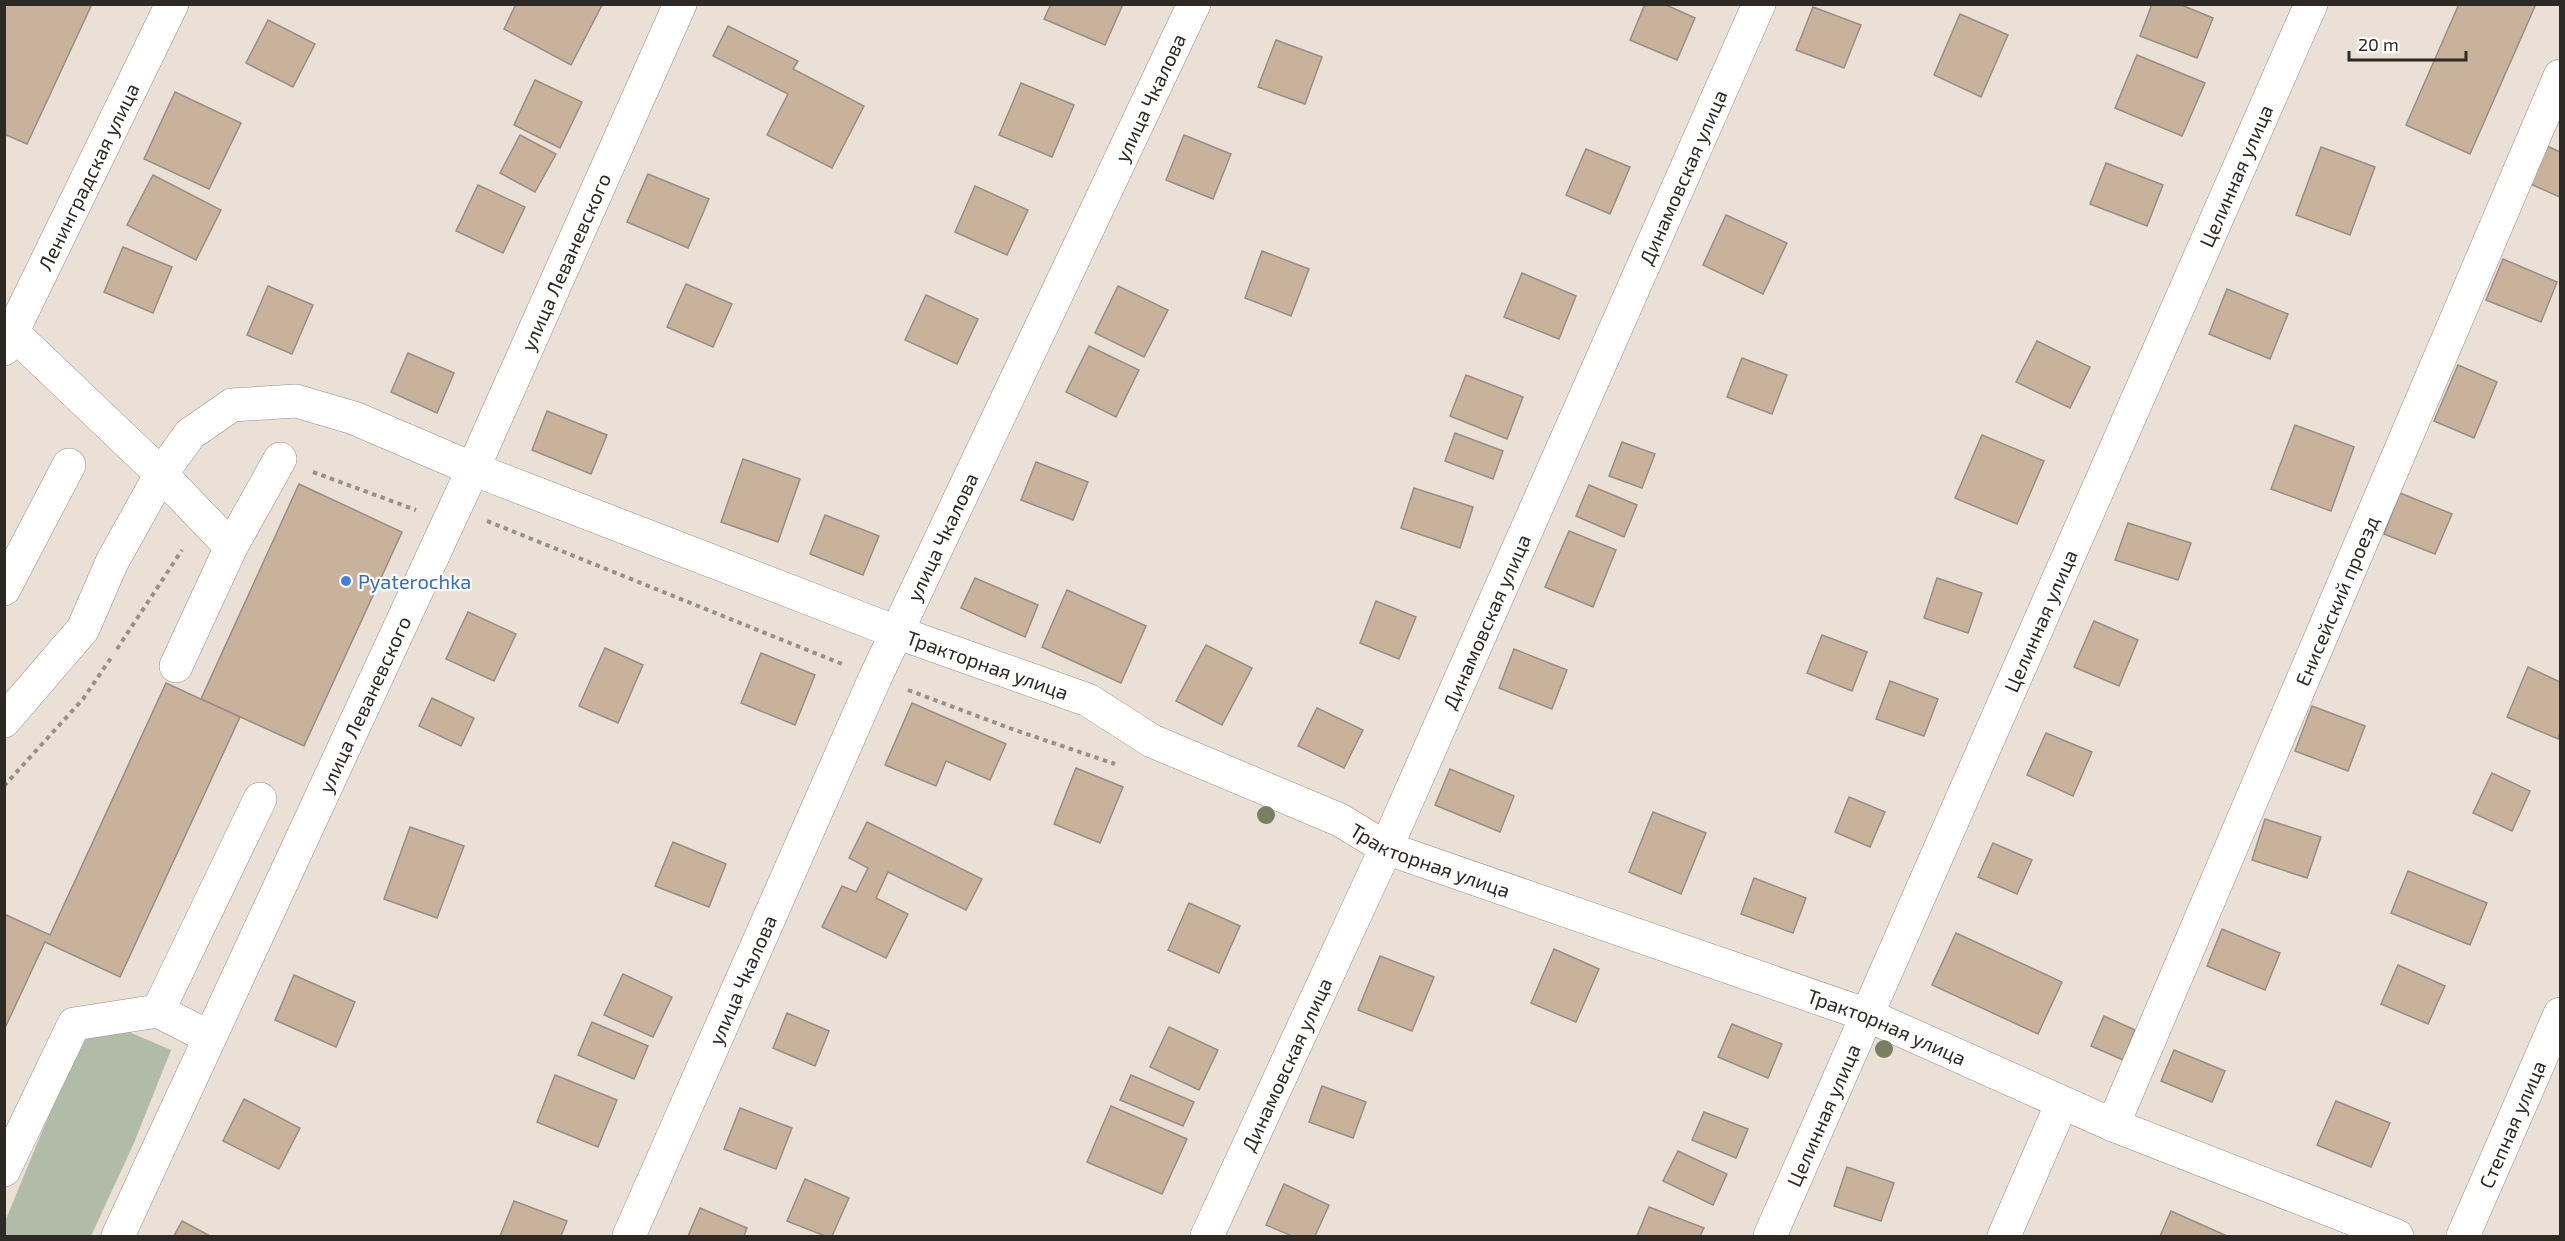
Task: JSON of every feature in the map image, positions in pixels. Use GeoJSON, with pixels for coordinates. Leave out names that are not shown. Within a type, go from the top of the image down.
{"type":"FeatureCollection","features":[{"type":"Feature","properties":{"kind":"street","name":"Ленинградская улица"},"geometry":{"type":"LineString","coordinates":[[7,337],[172,4]]}},
{"type":"Feature","properties":{"kind":"street","name":"улица Леваневского"},"geometry":{"type":"LineString","coordinates":[[118,1236],[208,1037],[473,469],[680,4]]}},
{"type":"Feature","properties":{"kind":"street","name":"улица Чкалова"},"geometry":{"type":"LineString","coordinates":[[629,1236],[896,632],[1194,4]]}},
{"type":"Feature","properties":{"kind":"street","name":"Динамовская улица"},"geometry":{"type":"LineString","coordinates":[[1207,1236],[1386,848],[1759,4]]}},
{"type":"Feature","properties":{"kind":"street","name":"Целинная улица"},"geometry":{"type":"LineString","coordinates":[[1770,1236],[2311,4]]}},
{"type":"Feature","properties":{"kind":"street","name":"Енисейский проезд"},"geometry":{"type":"LineString","coordinates":[[2113,1125],[2560,76]]}},
{"type":"Feature","properties":{"kind":"street"},"geometry":{"type":"LineString","coordinates":[[7,337],[161,474],[231,547]]}},
{"type":"Feature","properties":{"kind":"street","name":"Тракторная улица"},"geometry":{"type":"LineString","coordinates":[[4,721],[83,629],[112,562],[161,474],[190,434],[232,405],[296,401],[354,418],[473,469],[896,632],[1088,700],[1152,741],[1340,820],[1386,848],[1650,942],[1867,1015],[2113,1125],[2397,1236]]}},
{"type":"Feature","properties":{"kind":"street"},"geometry":{"type":"LineString","coordinates":[[177,666],[231,547],[280,459]]}},
{"type":"Feature","properties":{"kind":"street"},"geometry":{"type":"LineString","coordinates":[[4,589],[69,465]]}},
{"type":"Feature","properties":{"kind":"street"},"geometry":{"type":"LineString","coordinates":[[158,1011],[260,799]]}},
{"type":"Feature","properties":{"kind":"street"},"geometry":{"type":"LineString","coordinates":[[4,1170],[74,1024],[158,1011],[208,1037]]}},
{"type":"Feature","properties":{"kind":"street","name":"Степная улица"},"geometry":{"type":"LineString","coordinates":[[2463,1236],[2560,1014]]}},
{"type":"Feature","properties":{"kind":"street"},"geometry":{"type":"LineString","coordinates":[[2004,1236],[2062,1103]]}},
{"type":"Feature","properties":{"kind":"path"},"geometry":{"type":"LineString","coordinates":[[280,459],[448,522]]}},
{"type":"Feature","properties":{"kind":"green space"},"geometry":{"type":"Polygon","coordinates":[[[129,1032],[171,1050],[134,1143],[91,1236],[5,1236],[4,1224],[81,1037],[129,1032]]]}},
{"type":"Feature","properties":{"kind":"building"},"geometry":{"type":"Polygon","coordinates":[[[4,4],[92,4],[27,144],[4,134],[4,4]]]}},
{"type":"Feature","properties":{"kind":"building"},"geometry":{"type":"Polygon","coordinates":[[[516,4],[602,5],[571,65],[504,29],[516,4]]]}},
{"type":"Feature","properties":{"kind":"building"},"geometry":{"type":"Polygon","coordinates":[[[1051,4],[1123,4],[1105,45],[1044,19],[1051,4]]]}},
{"type":"Feature","properties":{"kind":"building"},"geometry":{"type":"Polygon","coordinates":[[[1645,4],[1664,4],[1695,18],[1677,60],[1630,40],[1645,4]]]}},
{"type":"Feature","properties":{"kind":"building"},"geometry":{"type":"Polygon","coordinates":[[[2152,4],[2179,4],[2213,18],[2197,58],[2140,36],[2152,4]]]}},
{"type":"Feature","properties":{"kind":"building"},"geometry":{"type":"Polygon","coordinates":[[[2459,4],[2536,4],[2470,154],[2406,125],[2459,4]]]}},
{"type":"Feature","properties":{"kind":"building"},"geometry":{"type":"Polygon","coordinates":[[[1813,7],[1861,25],[1844,68],[1796,50],[1813,7]]]}},
{"type":"Feature","properties":{"kind":"building"},"geometry":{"type":"Polygon","coordinates":[[[1960,14],[2008,35],[1981,97],[1934,75],[1960,14]]]}},
{"type":"Feature","properties":{"kind":"building"},"geometry":{"type":"Polygon","coordinates":[[[268,20],[315,44],[293,87],[246,63],[268,20]]]}},
{"type":"Feature","properties":{"kind":"building"},"geometry":{"type":"Polygon","coordinates":[[[728,26],[798,61],[793,69],[864,106],[832,168],[767,135],[788,94],[713,56],[728,26]]]}},
{"type":"Feature","properties":{"kind":"building"},"geometry":{"type":"Polygon","coordinates":[[[1276,40],[1322,57],[1305,104],[1258,87],[1276,40]]]}},
{"type":"Feature","properties":{"kind":"building"},"geometry":{"type":"Polygon","coordinates":[[[2137,55],[2205,83],[2182,136],[2115,108],[2137,55]]]}},
{"type":"Feature","properties":{"kind":"building"},"geometry":{"type":"Polygon","coordinates":[[[535,80],[582,102],[560,148],[514,125],[535,80]]]}},
{"type":"Feature","properties":{"kind":"building"},"geometry":{"type":"Polygon","coordinates":[[[1021,83],[1074,105],[1052,157],[999,135],[1021,83]]]}},
{"type":"Feature","properties":{"kind":"building"},"geometry":{"type":"Polygon","coordinates":[[[175,92],[241,123],[209,189],[144,159],[175,92]]]}},
{"type":"Feature","properties":{"kind":"building"},"geometry":{"type":"Polygon","coordinates":[[[520,135],[556,154],[535,192],[500,173],[520,135]]]}},
{"type":"Feature","properties":{"kind":"building"},"geometry":{"type":"Polygon","coordinates":[[[1184,135],[1231,154],[1213,199],[1166,180],[1184,135]]]}},
{"type":"Feature","properties":{"kind":"building"},"geometry":{"type":"Polygon","coordinates":[[[2545,145],[2560,152],[2560,197],[2528,183],[2545,145]]]}},
{"type":"Feature","properties":{"kind":"building"},"geometry":{"type":"Polygon","coordinates":[[[2321,147],[2375,167],[2350,235],[2296,215],[2321,147]]]}},
{"type":"Feature","properties":{"kind":"building"},"geometry":{"type":"Polygon","coordinates":[[[1586,149],[1630,167],[1610,214],[1566,195],[1586,149]]]}},
{"type":"Feature","properties":{"kind":"building"},"geometry":{"type":"Polygon","coordinates":[[[2106,163],[2163,185],[2147,226],[2090,204],[2106,163]]]}},
{"type":"Feature","properties":{"kind":"building"},"geometry":{"type":"Polygon","coordinates":[[[648,174],[709,199],[688,248],[627,222],[648,174]]]}},
{"type":"Feature","properties":{"kind":"building"},"geometry":{"type":"Polygon","coordinates":[[[153,175],[221,210],[196,260],[127,225],[153,175]]]}},
{"type":"Feature","properties":{"kind":"building"},"geometry":{"type":"Polygon","coordinates":[[[478,185],[525,207],[503,253],[456,231],[478,185]]]}},
{"type":"Feature","properties":{"kind":"building"},"geometry":{"type":"Polygon","coordinates":[[[975,186],[1028,210],[1007,255],[955,232],[975,186]]]}},
{"type":"Feature","properties":{"kind":"building"},"geometry":{"type":"Polygon","coordinates":[[[1726,215],[1787,243],[1763,294],[1703,265],[1726,215]]]}},
{"type":"Feature","properties":{"kind":"building"},"geometry":{"type":"Polygon","coordinates":[[[123,247],[172,267],[153,313],[104,292],[123,247]]]}},
{"type":"Feature","properties":{"kind":"building"},"geometry":{"type":"Polygon","coordinates":[[[1262,251],[1309,269],[1291,316],[1245,298],[1262,251]]]}},
{"type":"Feature","properties":{"kind":"building"},"geometry":{"type":"Polygon","coordinates":[[[2503,259],[2557,282],[2541,322],[2486,300],[2503,259]]]}},
{"type":"Feature","properties":{"kind":"building"},"geometry":{"type":"Polygon","coordinates":[[[1522,273],[1576,296],[1559,339],[1504,317],[1522,273]]]}},
{"type":"Feature","properties":{"kind":"building"},"geometry":{"type":"Polygon","coordinates":[[[686,284],[732,304],[713,347],[667,327],[686,284]]]}},
{"type":"Feature","properties":{"kind":"building"},"geometry":{"type":"Polygon","coordinates":[[[268,286],[313,305],[292,354],[247,335],[268,286]]]}},
{"type":"Feature","properties":{"kind":"building"},"geometry":{"type":"Polygon","coordinates":[[[1118,286],[1168,310],[1144,357],[1095,333],[1118,286]]]}},
{"type":"Feature","properties":{"kind":"building"},"geometry":{"type":"Polygon","coordinates":[[[2227,289],[2288,314],[2270,359],[2209,334],[2227,289]]]}},
{"type":"Feature","properties":{"kind":"building"},"geometry":{"type":"Polygon","coordinates":[[[926,295],[978,319],[957,364],[905,340],[926,295]]]}},
{"type":"Feature","properties":{"kind":"building"},"geometry":{"type":"Polygon","coordinates":[[[2037,341],[2090,367],[2070,408],[2016,382],[2037,341]]]}},
{"type":"Feature","properties":{"kind":"building"},"geometry":{"type":"Polygon","coordinates":[[[1089,346],[1139,370],[1116,417],[1066,392],[1089,346]]]}},
{"type":"Feature","properties":{"kind":"building"},"geometry":{"type":"Polygon","coordinates":[[[408,353],[454,373],[437,413],[391,392],[408,353]]]}},
{"type":"Feature","properties":{"kind":"building"},"geometry":{"type":"Polygon","coordinates":[[[1742,358],[1787,375],[1772,414],[1727,397],[1742,358]]]}},
{"type":"Feature","properties":{"kind":"building"},"geometry":{"type":"Polygon","coordinates":[[[2458,365],[2497,382],[2474,438],[2434,421],[2458,365]]]}},
{"type":"Feature","properties":{"kind":"building"},"geometry":{"type":"Polygon","coordinates":[[[1466,375],[1523,397],[1507,439],[1450,416],[1466,375]]]}},
{"type":"Feature","properties":{"kind":"building"},"geometry":{"type":"Polygon","coordinates":[[[547,411],[607,435],[591,474],[532,450],[547,411]]]}},
{"type":"Feature","properties":{"kind":"building"},"geometry":{"type":"Polygon","coordinates":[[[2295,425],[2354,447],[2331,511],[2271,489],[2295,425]]]}},
{"type":"Feature","properties":{"kind":"building"},"geometry":{"type":"Polygon","coordinates":[[[1455,433],[1503,451],[1493,479],[1445,461],[1455,433]]]}},
{"type":"Feature","properties":{"kind":"building"},"geometry":{"type":"Polygon","coordinates":[[[1982,435],[2044,461],[2017,524],[1955,498],[1982,435]]]}},
{"type":"Feature","properties":{"kind":"building"},"geometry":{"type":"Polygon","coordinates":[[[1622,442],[1655,454],[1642,488],[1609,476],[1622,442]]]}},
{"type":"Feature","properties":{"kind":"building"},"geometry":{"type":"Polygon","coordinates":[[[743,459],[800,479],[778,542],[721,522],[743,459]]]}},
{"type":"Feature","properties":{"kind":"building"},"geometry":{"type":"Polygon","coordinates":[[[1036,462],[1088,482],[1073,520],[1021,500],[1036,462]]]}},
{"type":"Feature","properties":{"kind":"building"},"geometry":{"type":"Polygon","coordinates":[[[299,484],[402,532],[304,746],[201,699],[299,484]]]}},
{"type":"Feature","properties":{"kind":"building"},"geometry":{"type":"Polygon","coordinates":[[[1589,485],[1637,505],[1624,537],[1576,516],[1589,485]]]}},
{"type":"Feature","properties":{"kind":"building"},"geometry":{"type":"Polygon","coordinates":[[[1414,488],[1473,507],[1460,548],[1401,528],[1414,488]]]}},
{"type":"Feature","properties":{"kind":"building"},"geometry":{"type":"Polygon","coordinates":[[[2400,493],[2452,514],[2435,554],[2384,534],[2400,493]]]}},
{"type":"Feature","properties":{"kind":"building"},"geometry":{"type":"Polygon","coordinates":[[[825,515],[879,536],[863,575],[810,554],[825,515]]]}},
{"type":"Feature","properties":{"kind":"building"},"geometry":{"type":"Polygon","coordinates":[[[2128,523],[2191,543],[2178,580],[2115,560],[2128,523]]]}},
{"type":"Feature","properties":{"kind":"building"},"geometry":{"type":"Polygon","coordinates":[[[1569,531],[1616,550],[1593,607],[1545,587],[1569,531]]]}},
{"type":"Feature","properties":{"kind":"building"},"geometry":{"type":"Polygon","coordinates":[[[975,578],[1038,605],[1025,637],[961,608],[975,578]]]}},
{"type":"Feature","properties":{"kind":"building"},"geometry":{"type":"Polygon","coordinates":[[[1937,578],[1982,593],[1968,633],[1924,618],[1937,578]]]}},
{"type":"Feature","properties":{"kind":"building"},"geometry":{"type":"Polygon","coordinates":[[[1067,590],[1146,626],[1121,683],[1042,647],[1067,590]]]}},
{"type":"Feature","properties":{"kind":"building"},"geometry":{"type":"Polygon","coordinates":[[[1376,601],[1416,617],[1399,659],[1360,643],[1376,601]]]}},
{"type":"Feature","properties":{"kind":"building"},"geometry":{"type":"Polygon","coordinates":[[[468,612],[516,634],[494,681],[446,659],[468,612]]]}},
{"type":"Feature","properties":{"kind":"building"},"geometry":{"type":"Polygon","coordinates":[[[2094,621],[2138,640],[2119,686],[2074,667],[2094,621]]]}},
{"type":"Feature","properties":{"kind":"building"},"geometry":{"type":"Polygon","coordinates":[[[1822,635],[1867,652],[1852,691],[1807,673],[1822,635]]]}},
{"type":"Feature","properties":{"kind":"building"},"geometry":{"type":"Polygon","coordinates":[[[1206,645],[1252,668],[1222,725],[1176,701],[1206,645]]]}},
{"type":"Feature","properties":{"kind":"building"},"geometry":{"type":"Polygon","coordinates":[[[605,648],[643,665],[618,723],[579,706],[605,648]]]}},
{"type":"Feature","properties":{"kind":"building"},"geometry":{"type":"Polygon","coordinates":[[[1514,649],[1567,670],[1552,709],[1499,688],[1514,649]]]}},
{"type":"Feature","properties":{"kind":"building"},"geometry":{"type":"Polygon","coordinates":[[[761,653],[815,675],[795,725],[741,703],[761,653]]]}},
{"type":"Feature","properties":{"kind":"building"},"geometry":{"type":"Polygon","coordinates":[[[2528,667],[2560,682],[2558,739],[2507,717],[2528,667]]]}},
{"type":"Feature","properties":{"kind":"building"},"geometry":{"type":"Polygon","coordinates":[[[1890,681],[1938,699],[1924,736],[1876,719],[1890,681]]]}},
{"type":"Feature","properties":{"kind":"building"},"geometry":{"type":"Polygon","coordinates":[[[166,683],[240,717],[120,977],[45,942],[4,1030],[4,914],[50,935],[166,683]]]}},
{"type":"Feature","properties":{"kind":"building"},"geometry":{"type":"Polygon","coordinates":[[[432,698],[474,718],[461,746],[419,726],[432,698]]]}},
{"type":"Feature","properties":{"kind":"building"},"geometry":{"type":"Polygon","coordinates":[[[912,703],[1006,744],[990,780],[946,761],[936,786],[885,765],[912,703]]]}},
{"type":"Feature","properties":{"kind":"building"},"geometry":{"type":"Polygon","coordinates":[[[2312,706],[2365,726],[2348,771],[2295,751],[2312,706]]]}},
{"type":"Feature","properties":{"kind":"building"},"geometry":{"type":"Polygon","coordinates":[[[1317,708],[1363,730],[1344,768],[1298,746],[1317,708]]]}},
{"type":"Feature","properties":{"kind":"building"},"geometry":{"type":"Polygon","coordinates":[[[2046,733],[2092,752],[2073,796],[2027,775],[2046,733]]]}},
{"type":"Feature","properties":{"kind":"building"},"geometry":{"type":"Polygon","coordinates":[[[1076,768],[1123,787],[1100,843],[1054,824],[1076,768]]]}},
{"type":"Feature","properties":{"kind":"building"},"geometry":{"type":"Polygon","coordinates":[[[1450,769],[1514,796],[1500,832],[1435,805],[1450,769]]]}},
{"type":"Feature","properties":{"kind":"building"},"geometry":{"type":"Polygon","coordinates":[[[2492,773],[2530,791],[2512,831],[2473,813],[2492,773]]]}},
{"type":"Feature","properties":{"kind":"building"},"geometry":{"type":"Polygon","coordinates":[[[1849,797],[1885,812],[1870,847],[1835,832],[1849,797]]]}},
{"type":"Feature","properties":{"kind":"building"},"geometry":{"type":"Polygon","coordinates":[[[1653,812],[1706,833],[1681,894],[1629,872],[1653,812]]]}},
{"type":"Feature","properties":{"kind":"building"},"geometry":{"type":"Polygon","coordinates":[[[2265,819],[2321,837],[2307,878],[2252,860],[2265,819]]]}},
{"type":"Feature","properties":{"kind":"building"},"geometry":{"type":"Polygon","coordinates":[[[867,822],[982,879],[966,910],[888,872],[876,898],[908,914],[886,958],[822,927],[842,886],[856,892],[868,868],[849,858],[867,822]]]}},
{"type":"Feature","properties":{"kind":"building"},"geometry":{"type":"Polygon","coordinates":[[[410,827],[464,846],[437,918],[384,899],[410,827]]]}},
{"type":"Feature","properties":{"kind":"building"},"geometry":{"type":"Polygon","coordinates":[[[673,842],[726,864],[709,907],[655,886],[673,842]]]}},
{"type":"Feature","properties":{"kind":"building"},"geometry":{"type":"Polygon","coordinates":[[[1993,843],[2032,860],[2017,894],[1978,877],[1993,843]]]}},
{"type":"Feature","properties":{"kind":"building"},"geometry":{"type":"Polygon","coordinates":[[[2408,871],[2487,903],[2470,945],[2391,913],[2408,871]]]}},
{"type":"Feature","properties":{"kind":"building"},"geometry":{"type":"Polygon","coordinates":[[[1754,878],[1806,898],[1793,933],[1741,914],[1754,878]]]}},
{"type":"Feature","properties":{"kind":"building"},"geometry":{"type":"Polygon","coordinates":[[[1189,903],[1240,926],[1219,973],[1168,950],[1189,903]]]}},
{"type":"Feature","properties":{"kind":"building"},"geometry":{"type":"Polygon","coordinates":[[[2222,929],[2280,953],[2265,990],[2207,966],[2222,929]]]}},
{"type":"Feature","properties":{"kind":"building"},"geometry":{"type":"Polygon","coordinates":[[[1956,933],[2062,982],[2038,1034],[1932,985],[1956,933]]]}},
{"type":"Feature","properties":{"kind":"building"},"geometry":{"type":"Polygon","coordinates":[[[1554,949],[1599,969],[1576,1022],[1531,1003],[1554,949]]]}},
{"type":"Feature","properties":{"kind":"building"},"geometry":{"type":"Polygon","coordinates":[[[1380,956],[1434,977],[1412,1031],[1358,1010],[1380,956]]]}},
{"type":"Feature","properties":{"kind":"building"},"geometry":{"type":"Polygon","coordinates":[[[2398,965],[2445,986],[2428,1024],[2381,1004],[2398,965]]]}},
{"type":"Feature","properties":{"kind":"building"},"geometry":{"type":"Polygon","coordinates":[[[623,974],[672,997],[653,1037],[604,1015],[623,974]]]}},
{"type":"Feature","properties":{"kind":"building"},"geometry":{"type":"Polygon","coordinates":[[[294,975],[355,1002],[336,1047],[275,1020],[294,975]]]}},
{"type":"Feature","properties":{"kind":"building"},"geometry":{"type":"Polygon","coordinates":[[[787,1013],[829,1031],[815,1066],[773,1048],[787,1013]]]}},
{"type":"Feature","properties":{"kind":"building"},"geometry":{"type":"Polygon","coordinates":[[[2104,1016],[2135,1030],[2123,1060],[2091,1046],[2104,1016]]]}},
{"type":"Feature","properties":{"kind":"building"},"geometry":{"type":"Polygon","coordinates":[[[592,1022],[648,1046],[634,1079],[578,1055],[592,1022]]]}},
{"type":"Feature","properties":{"kind":"building"},"geometry":{"type":"Polygon","coordinates":[[[1732,1024],[1782,1044],[1768,1078],[1718,1057],[1732,1024]]]}},
{"type":"Feature","properties":{"kind":"building"},"geometry":{"type":"Polygon","coordinates":[[[1169,1027],[1218,1050],[1199,1090],[1150,1067],[1169,1027]]]}},
{"type":"Feature","properties":{"kind":"building"},"geometry":{"type":"Polygon","coordinates":[[[2174,1050],[2225,1071],[2212,1102],[2161,1081],[2174,1050]]]}},
{"type":"Feature","properties":{"kind":"building"},"geometry":{"type":"Polygon","coordinates":[[[555,1075],[617,1100],[598,1147],[537,1122],[555,1075]]]}},
{"type":"Feature","properties":{"kind":"building"},"geometry":{"type":"Polygon","coordinates":[[[1131,1075],[1194,1102],[1183,1126],[1120,1100],[1131,1075]]]}},
{"type":"Feature","properties":{"kind":"building"},"geometry":{"type":"Polygon","coordinates":[[[1322,1086],[1366,1102],[1353,1138],[1309,1122],[1322,1086]]]}},
{"type":"Feature","properties":{"kind":"building"},"geometry":{"type":"Polygon","coordinates":[[[244,1099],[300,1128],[279,1169],[223,1141],[244,1099]]]}},
{"type":"Feature","properties":{"kind":"building"},"geometry":{"type":"Polygon","coordinates":[[[2336,1101],[2390,1123],[2371,1167],[2317,1145],[2336,1101]]]}},
{"type":"Feature","properties":{"kind":"building"},"geometry":{"type":"Polygon","coordinates":[[[1111,1106],[1187,1139],[1162,1194],[1087,1162],[1111,1106]]]}},
{"type":"Feature","properties":{"kind":"building"},"geometry":{"type":"Polygon","coordinates":[[[740,1108],[792,1128],[776,1169],[724,1149],[740,1108]]]}},
{"type":"Feature","properties":{"kind":"building"},"geometry":{"type":"Polygon","coordinates":[[[1704,1112],[1748,1129],[1736,1158],[1692,1140],[1704,1112]]]}},
{"type":"Feature","properties":{"kind":"building"},"geometry":{"type":"Polygon","coordinates":[[[1678,1151],[1727,1174],[1713,1205],[1663,1181],[1678,1151]]]}},
{"type":"Feature","properties":{"kind":"building"},"geometry":{"type":"Polygon","coordinates":[[[1847,1167],[1894,1183],[1881,1221],[1834,1206],[1847,1167]]]}},
{"type":"Feature","properties":{"kind":"building"},"geometry":{"type":"Polygon","coordinates":[[[805,1179],[849,1198],[832,1236],[825,1236],[787,1221],[805,1179]]]}},
{"type":"Feature","properties":{"kind":"building"},"geometry":{"type":"Polygon","coordinates":[[[1284,1184],[1329,1205],[1315,1236],[1292,1236],[1266,1225],[1284,1184]]]}},
{"type":"Feature","properties":{"kind":"building"},"geometry":{"type":"Polygon","coordinates":[[[514,1201],[567,1221],[561,1236],[500,1236],[514,1201]]]}},
{"type":"Feature","properties":{"kind":"building"},"geometry":{"type":"Polygon","coordinates":[[[1649,1207],[1704,1228],[1700,1236],[1637,1236],[1649,1207]]]}},
{"type":"Feature","properties":{"kind":"building"},"geometry":{"type":"Polygon","coordinates":[[[700,1208],[747,1228],[744,1236],[688,1236],[700,1208]]]}},
{"type":"Feature","properties":{"kind":"building"},"geometry":{"type":"Polygon","coordinates":[[[2171,1211],[2227,1236],[2160,1236],[2171,1211]]]}},
{"type":"Feature","properties":{"kind":"building"},"geometry":{"type":"Polygon","coordinates":[[[182,1221],[210,1236],[174,1236],[182,1221]]]}},
{"type":"Feature","properties":{"kind":"place","name":"Pyaterochka"},"geometry":{"type":"Point","coordinates":[346,581]}}]}
